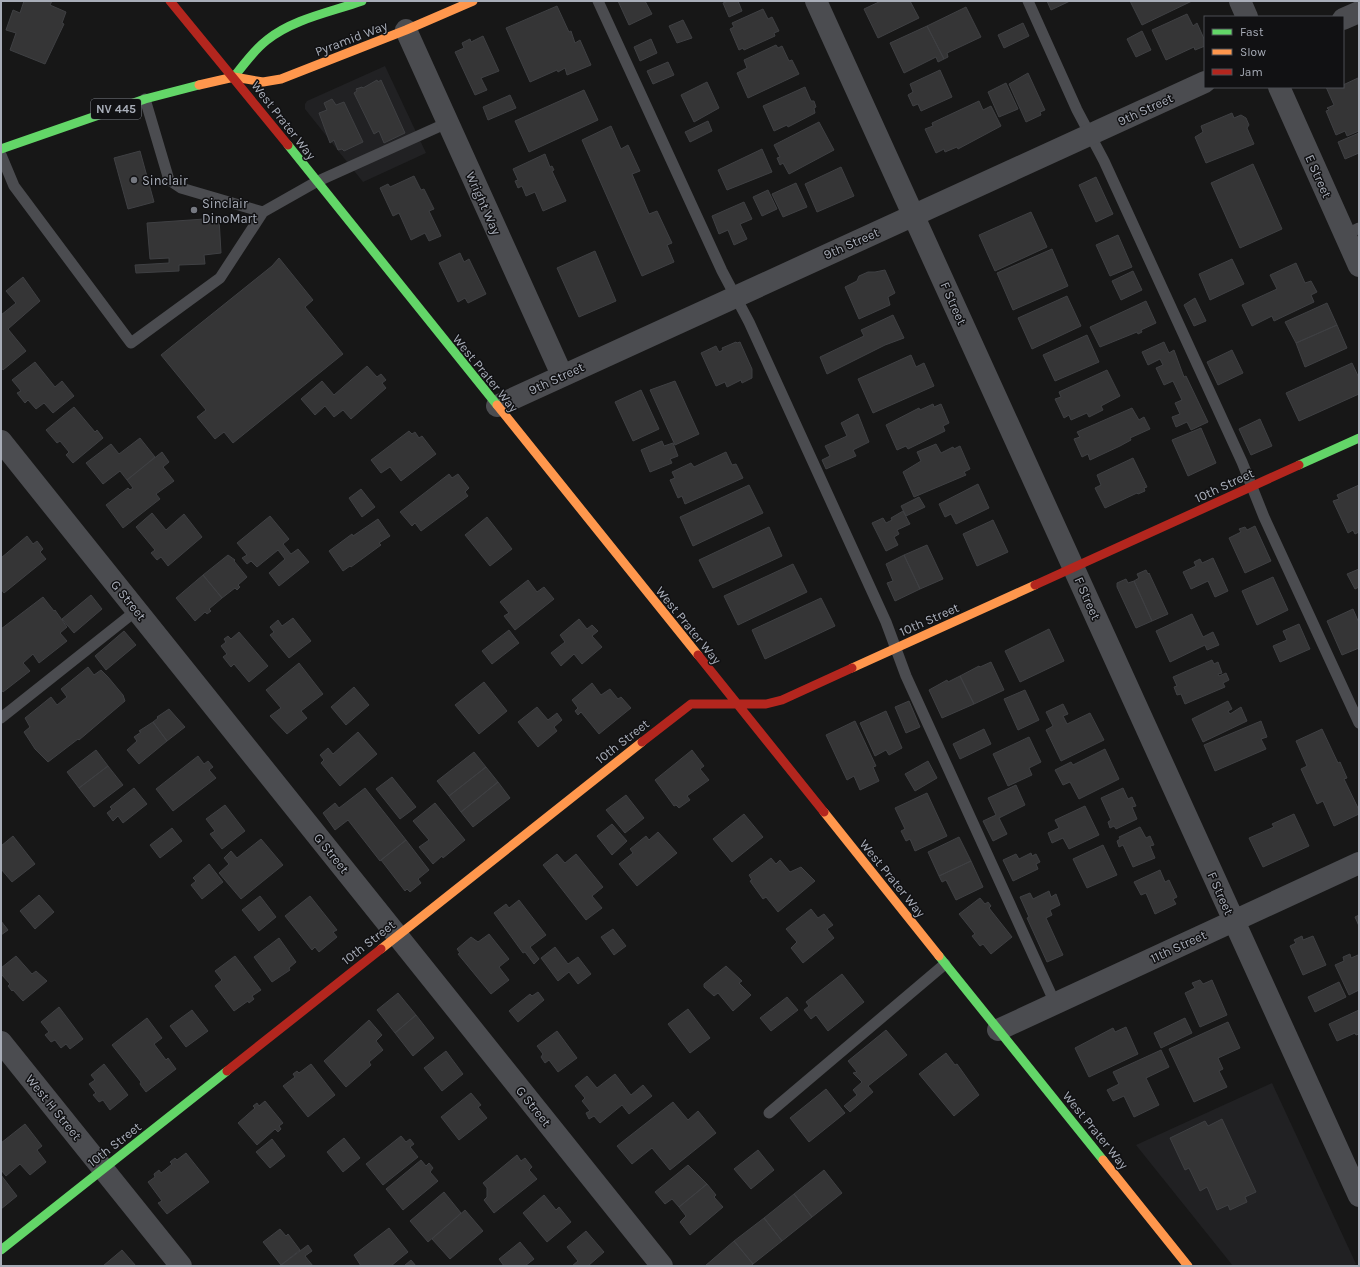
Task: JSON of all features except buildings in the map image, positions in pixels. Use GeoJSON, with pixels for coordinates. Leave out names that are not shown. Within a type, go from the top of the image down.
{"type":"FeatureCollection","features":[{"type":"Feature","properties":{"kind":"main road","name":"West Prater Way"},"geometry":{"type":"LineString","coordinates":[[170,1],[234,77],[316,182],[1188,1266]]}},
{"type":"Feature","properties":{"kind":"main road"},"geometry":{"type":"LineString","coordinates":[[234,77],[256,50],[270,38],[288,28],[362,1]]}},
{"type":"Feature","properties":{"kind":"main road","name":"Pyramid Way"},"geometry":{"type":"LineString","coordinates":[[1,149],[145,99],[234,77],[263,82],[281,79],[406,30],[473,1]]}},
{"type":"Feature","properties":{"kind":"main road","name":"10th Street"},"geometry":{"type":"LineString","coordinates":[[1,1250],[691,704],[766,704],[782,700],[1359,438]]}},
{"type":"Feature","properties":{"kind":"street","name":"F Street"},"geometry":{"type":"LineString","coordinates":[[816,1],[1359,1196]]}},
{"type":"Feature","properties":{"kind":"street"},"geometry":{"type":"LineString","coordinates":[[1240,1],[1247,16]]}},
{"type":"Feature","properties":{"kind":"street"},"geometry":{"type":"LineString","coordinates":[[1344,19],[1359,12]]}},
{"type":"Feature","properties":{"kind":"street","name":"Wright Way"},"geometry":{"type":"LineString","coordinates":[[406,30],[562,375]]}},
{"type":"Feature","properties":{"kind":"street","name":"9th Street"},"geometry":{"type":"LineString","coordinates":[[496,406],[1204,82]]}},
{"type":"Feature","properties":{"kind":"street","name":"E Street"},"geometry":{"type":"LineString","coordinates":[[1280,88],[1352,231],[1359,266]]}},
{"type":"Feature","properties":{"kind":"street","name":"G Street"},"geometry":{"type":"LineString","coordinates":[[1,441],[662,1266]]}},
{"type":"Feature","properties":{"kind":"street","name":"11th Street"},"geometry":{"type":"LineString","coordinates":[[998,1030],[1055,1002],[1359,863]]}},
{"type":"Feature","properties":{"kind":"street","name":"West H Street"},"geometry":{"type":"LineString","coordinates":[[1,1042],[181,1266]]}},
{"type":"Feature","properties":{"kind":"lane"},"geometry":{"type":"LineString","coordinates":[[598,1],[886,622],[906,676],[1055,1002]]}},
{"type":"Feature","properties":{"kind":"lane"},"geometry":{"type":"LineString","coordinates":[[1028,1],[1107,168],[1264,517],[1359,723]]}},
{"type":"Feature","properties":{"kind":"lane"},"geometry":{"type":"LineString","coordinates":[[145,99],[169,180],[181,188],[263,212]]}},
{"type":"Feature","properties":{"kind":"lane"},"geometry":{"type":"LineString","coordinates":[[1,155],[14,186],[131,343],[220,278],[263,212],[316,182],[447,123]]}},
{"type":"Feature","properties":{"kind":"lane"},"geometry":{"type":"LineString","coordinates":[[1,718],[136,610]]}},
{"type":"Feature","properties":{"kind":"lane"},"geometry":{"type":"LineString","coordinates":[[768,1112],[945,964]]}},
{"type":"Feature","properties":{"kind":"shaded area"},"geometry":{"type":"Polygon","coordinates":[[[385,66],[426,153],[363,182],[305,109],[305,104],[307,101],[385,66]]]}},
{"type":"Feature","properties":{"kind":"shaded area"},"geometry":{"type":"Polygon","coordinates":[[[1272,1083],[1356,1264],[1352,1266],[1233,1266],[1136,1145],[1272,1083]]]}},
{"type":"Feature","properties":{"kind":"traffic: fast"},"geometry":{"type":"LineString","coordinates":[[234,77],[249,57],[277,33],[300,21],[362,1]]}},
{"type":"Feature","properties":{"kind":"traffic: fast"},"geometry":{"type":"LineString","coordinates":[[1,149],[145,99],[199,85]]}},
{"type":"Feature","properties":{"kind":"traffic: fast"},"geometry":{"type":"LineString","coordinates":[[288,145],[497,405]]}},
{"type":"Feature","properties":{"kind":"traffic: fast"},"geometry":{"type":"LineString","coordinates":[[1299,465],[1359,438]]}},
{"type":"Feature","properties":{"kind":"traffic: fast"},"geometry":{"type":"LineString","coordinates":[[939,956],[1103,1160]]}},
{"type":"Feature","properties":{"kind":"traffic: fast"},"geometry":{"type":"LineString","coordinates":[[1,1250],[227,1071]]}},
{"type":"Feature","properties":{"kind":"traffic: slow"},"geometry":{"type":"LineString","coordinates":[[199,85],[234,77],[263,82],[281,79],[406,30],[473,1]]}},
{"type":"Feature","properties":{"kind":"traffic: slow"},"geometry":{"type":"LineString","coordinates":[[497,405],[698,655]]}},
{"type":"Feature","properties":{"kind":"traffic: slow"},"geometry":{"type":"LineString","coordinates":[[852,668],[1035,585]]}},
{"type":"Feature","properties":{"kind":"traffic: slow"},"geometry":{"type":"LineString","coordinates":[[381,949],[642,742]]}},
{"type":"Feature","properties":{"kind":"traffic: slow"},"geometry":{"type":"LineString","coordinates":[[824,812],[939,956]]}},
{"type":"Feature","properties":{"kind":"traffic: slow"},"geometry":{"type":"LineString","coordinates":[[1103,1160],[1188,1266]]}},
{"type":"Feature","properties":{"kind":"traffic: jam"},"geometry":{"type":"LineString","coordinates":[[170,1],[288,145]]}},
{"type":"Feature","properties":{"kind":"traffic: jam"},"geometry":{"type":"LineString","coordinates":[[1035,585],[1299,465]]}},
{"type":"Feature","properties":{"kind":"traffic: jam"},"geometry":{"type":"LineString","coordinates":[[698,655],[824,812]]}},
{"type":"Feature","properties":{"kind":"traffic: jam"},"geometry":{"type":"LineString","coordinates":[[642,742],[691,704],[766,704],[782,700],[852,668]]}},
{"type":"Feature","properties":{"kind":"traffic: jam"},"geometry":{"type":"LineString","coordinates":[[227,1071],[381,949]]}},
{"type":"Feature","properties":{"kind":"place","name":"Sinclair"},"geometry":{"type":"Point","coordinates":[134,180]}},
{"type":"Feature","properties":{"kind":"place","name":"Sinclair DinoMart"},"geometry":{"type":"Point","coordinates":[194,210]}}]}
